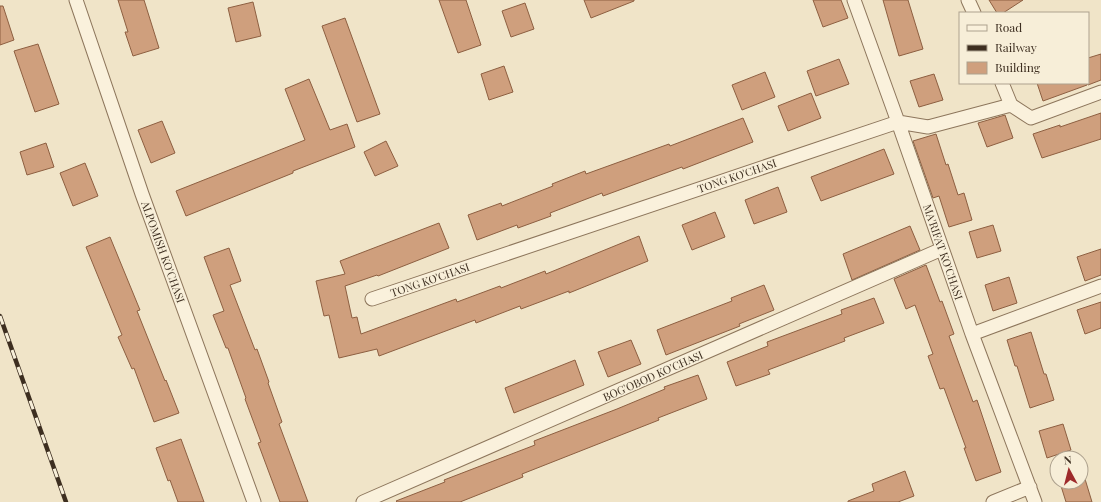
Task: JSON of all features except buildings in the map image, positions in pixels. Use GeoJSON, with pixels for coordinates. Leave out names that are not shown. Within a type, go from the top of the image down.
{"type":"FeatureCollection","features":[{"type":"Feature","properties":{"kind":"street","name":"ALPOMISH KO'CHASI"},"geometry":{"type":"LineString","coordinates":[[76,0],[142,194],[254,502]]}},
{"type":"Feature","properties":{"kind":"street","name":"MA'RIFAT KO'CHASI"},"geometry":{"type":"LineString","coordinates":[[854,0],[972,334],[1036,502]]}},
{"type":"Feature","properties":{"kind":"street"},"geometry":{"type":"LineString","coordinates":[[968,0],[974,12]]}},
{"type":"Feature","properties":{"kind":"street"},"geometry":{"type":"LineString","coordinates":[[1002,84],[1011,105],[1031,118],[1101,92]]}},
{"type":"Feature","properties":{"kind":"street","name":"TONG KO'CHASI"},"geometry":{"type":"LineString","coordinates":[[372,299],[898,122],[928,127],[1011,105]]}},
{"type":"Feature","properties":{"kind":"street","name":"BOG'OBOD KO'CHASI"},"geometry":{"type":"LineString","coordinates":[[363,502],[942,250]]}},
{"type":"Feature","properties":{"kind":"street"},"geometry":{"type":"LineString","coordinates":[[972,334],[1101,286]]}},
{"type":"Feature","properties":{"kind":"street"},"geometry":{"type":"LineString","coordinates":[[993,502],[1030,487]]}},
{"type":"Feature","properties":{"kind":"railway"},"geometry":{"type":"LineString","coordinates":[[0,316],[66,502]]}}]}
